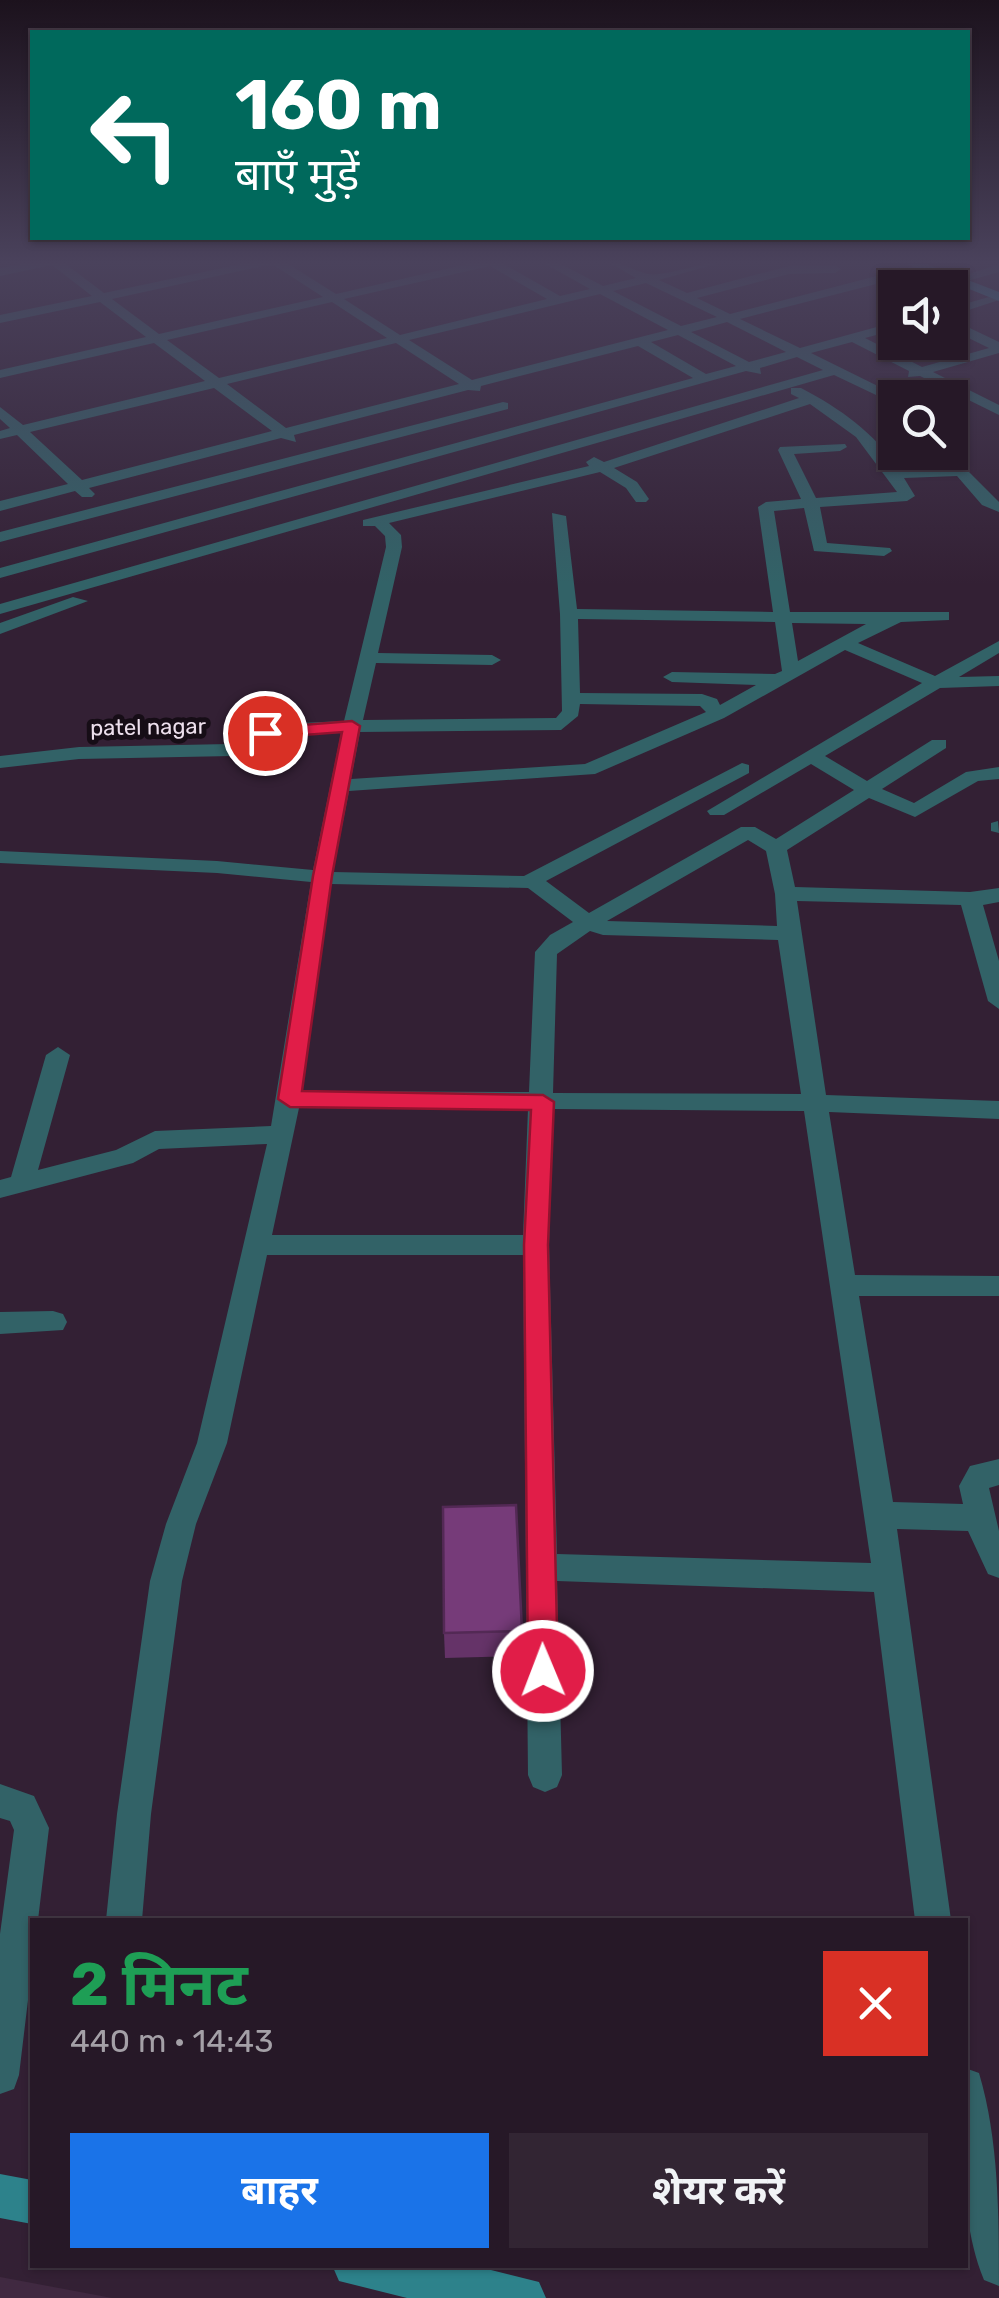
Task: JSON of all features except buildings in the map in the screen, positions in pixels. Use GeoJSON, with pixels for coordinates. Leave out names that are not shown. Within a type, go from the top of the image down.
{"type":"FeatureCollection","features":[{"type":"Feature","properties":{"kind":"main road"},"geometry":{"type":"LineString","coordinates":[[0,2196],[30,2202]]}},
{"type":"Feature","properties":{"kind":"main road"},"geometry":{"type":"LineString","coordinates":[[370,2268],[523,2298]]}},
{"type":"Feature","properties":{"kind":"street"},"geometry":{"type":"LineString","coordinates":[[124,1918],[134,1814],[166,1581],[180,1524],[212,1444],[290,1099],[322,876],[394,547],[393,536],[345,480],[201,369]]}},
{"type":"Feature","properties":{"kind":"street"},"geometry":{"type":"LineString","coordinates":[[0,435],[273,369]]}},
{"type":"Feature","properties":{"kind":"street"},"geometry":{"type":"LineString","coordinates":[[445,369],[632,485],[641,499]]}},
{"type":"Feature","properties":{"kind":"street"},"geometry":{"type":"LineString","coordinates":[[0,506],[524,369]]}},
{"type":"Feature","properties":{"kind":"street"},"geometry":{"type":"LineString","coordinates":[[688,369],[706,379]]}},
{"type":"Feature","properties":{"kind":"street"},"geometry":{"type":"LineString","coordinates":[[0,573],[741,369]]}},
{"type":"Feature","properties":{"kind":"street"},"geometry":{"type":"LineString","coordinates":[[753,369],[811,399],[869,437],[907,496],[766,507],[786,618],[785,676]]}},
{"type":"Feature","properties":{"kind":"street"},"geometry":{"type":"LineString","coordinates":[[828,369],[878,392]]}},
{"type":"Feature","properties":{"kind":"street"},"geometry":{"type":"LineString","coordinates":[[915,369],[999,412]]}},
{"type":"Feature","properties":{"kind":"street"},"geometry":{"type":"LineString","coordinates":[[870,388],[929,369]]}},
{"type":"Feature","properties":{"kind":"street"},"geometry":{"type":"LineString","coordinates":[[376,517],[570,447],[834,372]]}},
{"type":"Feature","properties":{"kind":"street"},"geometry":{"type":"LineString","coordinates":[[0,630],[171,569],[376,517],[602,467],[811,399]]}},
{"type":"Feature","properties":{"kind":"street"},"geometry":{"type":"LineString","coordinates":[[0,537],[316,458],[504,406]]}},
{"type":"Feature","properties":{"kind":"street"},"geometry":{"type":"LineString","coordinates":[[0,411],[171,569]]}},
{"type":"Feature","properties":{"kind":"street"},"geometry":{"type":"LineString","coordinates":[[840,448],[785,450],[811,503],[820,548],[884,551]]}},
{"type":"Feature","properties":{"kind":"street"},"geometry":{"type":"LineString","coordinates":[[894,474],[960,471],[989,504],[999,508]]}},
{"type":"Feature","properties":{"kind":"street"},"geometry":{"type":"LineString","coordinates":[[979,492],[999,490]]}},
{"type":"Feature","properties":{"kind":"street"},"geometry":{"type":"LineString","coordinates":[[558,516],[569,614],[570,698],[702,700],[710,703],[716,714]]}},
{"type":"Feature","properties":{"kind":"street"},"geometry":{"type":"LineString","coordinates":[[0,609],[323,536]]}},
{"type":"Feature","properties":{"kind":"street"},"geometry":{"type":"LineString","coordinates":[[569,614],[889,619],[944,616]]}},
{"type":"Feature","properties":{"kind":"street"},"geometry":{"type":"LineString","coordinates":[[342,784],[588,770],[716,714],[889,619]]}},
{"type":"Feature","properties":{"kind":"street"},"geometry":{"type":"LineString","coordinates":[[846,644],[936,683],[999,681]]}},
{"type":"Feature","properties":{"kind":"street"},"geometry":{"type":"LineString","coordinates":[[717,812],[999,646]]}},
{"type":"Feature","properties":{"kind":"street"},"geometry":{"type":"LineString","coordinates":[[370,658],[492,660]]}},
{"type":"Feature","properties":{"kind":"street"},"geometry":{"type":"LineString","coordinates":[[672,676],[785,676]]}},
{"type":"Feature","properties":{"kind":"street","name":"patel nagar"},"geometry":{"type":"LineString","coordinates":[[0,762],[79,753],[232,750],[277,730],[554,726],[569,718],[570,698]]}},
{"type":"Feature","properties":{"kind":"street"},"geometry":{"type":"LineString","coordinates":[[776,848],[940,744]]}},
{"type":"Feature","properties":{"kind":"street"},"geometry":{"type":"LineString","coordinates":[[811,756],[868,790],[916,811],[974,776],[999,773]]}},
{"type":"Feature","properties":{"kind":"street"},"geometry":{"type":"LineString","coordinates":[[0,858],[217,867],[371,881],[532,881],[742,769]]}},
{"type":"Feature","properties":{"kind":"street"},"geometry":{"type":"LineString","coordinates":[[693,797],[776,848],[786,894],[788,933],[880,1515],[933,1918]]}},
{"type":"Feature","properties":{"kind":"street"},"geometry":{"type":"LineString","coordinates":[[545,1776],[536,1245],[546,952],[558,940],[748,831]]}},
{"type":"Feature","properties":{"kind":"street"},"geometry":{"type":"LineString","coordinates":[[532,881],[590,924],[621,930],[788,933]]}},
{"type":"Feature","properties":{"kind":"street"},"geometry":{"type":"LineString","coordinates":[[786,894],[974,899],[999,895]]}},
{"type":"Feature","properties":{"kind":"street"},"geometry":{"type":"LineString","coordinates":[[974,899],[999,1002]]}},
{"type":"Feature","properties":{"kind":"street"},"geometry":{"type":"LineString","coordinates":[[11,1186],[58,1055]]}},
{"type":"Feature","properties":{"kind":"street"},"geometry":{"type":"LineString","coordinates":[[290,1099],[816,1104],[999,1110]]}},
{"type":"Feature","properties":{"kind":"street"},"geometry":{"type":"LineString","coordinates":[[11,1186],[124,1157],[155,1140],[280,1134]]}},
{"type":"Feature","properties":{"kind":"street"},"geometry":{"type":"LineString","coordinates":[[256,1245],[536,1245]]}},
{"type":"Feature","properties":{"kind":"street"},"geometry":{"type":"LineString","coordinates":[[844,1285],[999,1286]]}},
{"type":"Feature","properties":{"kind":"street"},"geometry":{"type":"LineString","coordinates":[[0,1323],[53,1322]]}},
{"type":"Feature","properties":{"kind":"street"},"geometry":{"type":"LineString","coordinates":[[999,1472],[981,1475],[974,1486],[986,1542],[999,1564]]}},
{"type":"Feature","properties":{"kind":"street"},"geometry":{"type":"LineString","coordinates":[[880,1515],[980,1518]]}},
{"type":"Feature","properties":{"kind":"street"},"geometry":{"type":"LineString","coordinates":[[542,1567],[888,1578]]}},
{"type":"Feature","properties":{"kind":"street"},"geometry":{"type":"LineString","coordinates":[[0,1802],[22,1808],[32,1828],[0,2075]]}},
{"type":"Feature","properties":{"kind":"street"},"geometry":{"type":"LineString","coordinates":[[968,2103],[999,2265]]}},
{"type":"Feature","properties":{"kind":"shaded area"},"geometry":{"type":"Polygon","coordinates":[[[0,2277],[112,2298],[0,2298],[0,2277]]]}},
{"type":"Feature","properties":{"kind":"route"},"geometry":{"type":"LineString","coordinates":[[265,733],[352,726],[322,876],[290,1099],[543,1102],[536,1245],[543,1671]]}}]}
